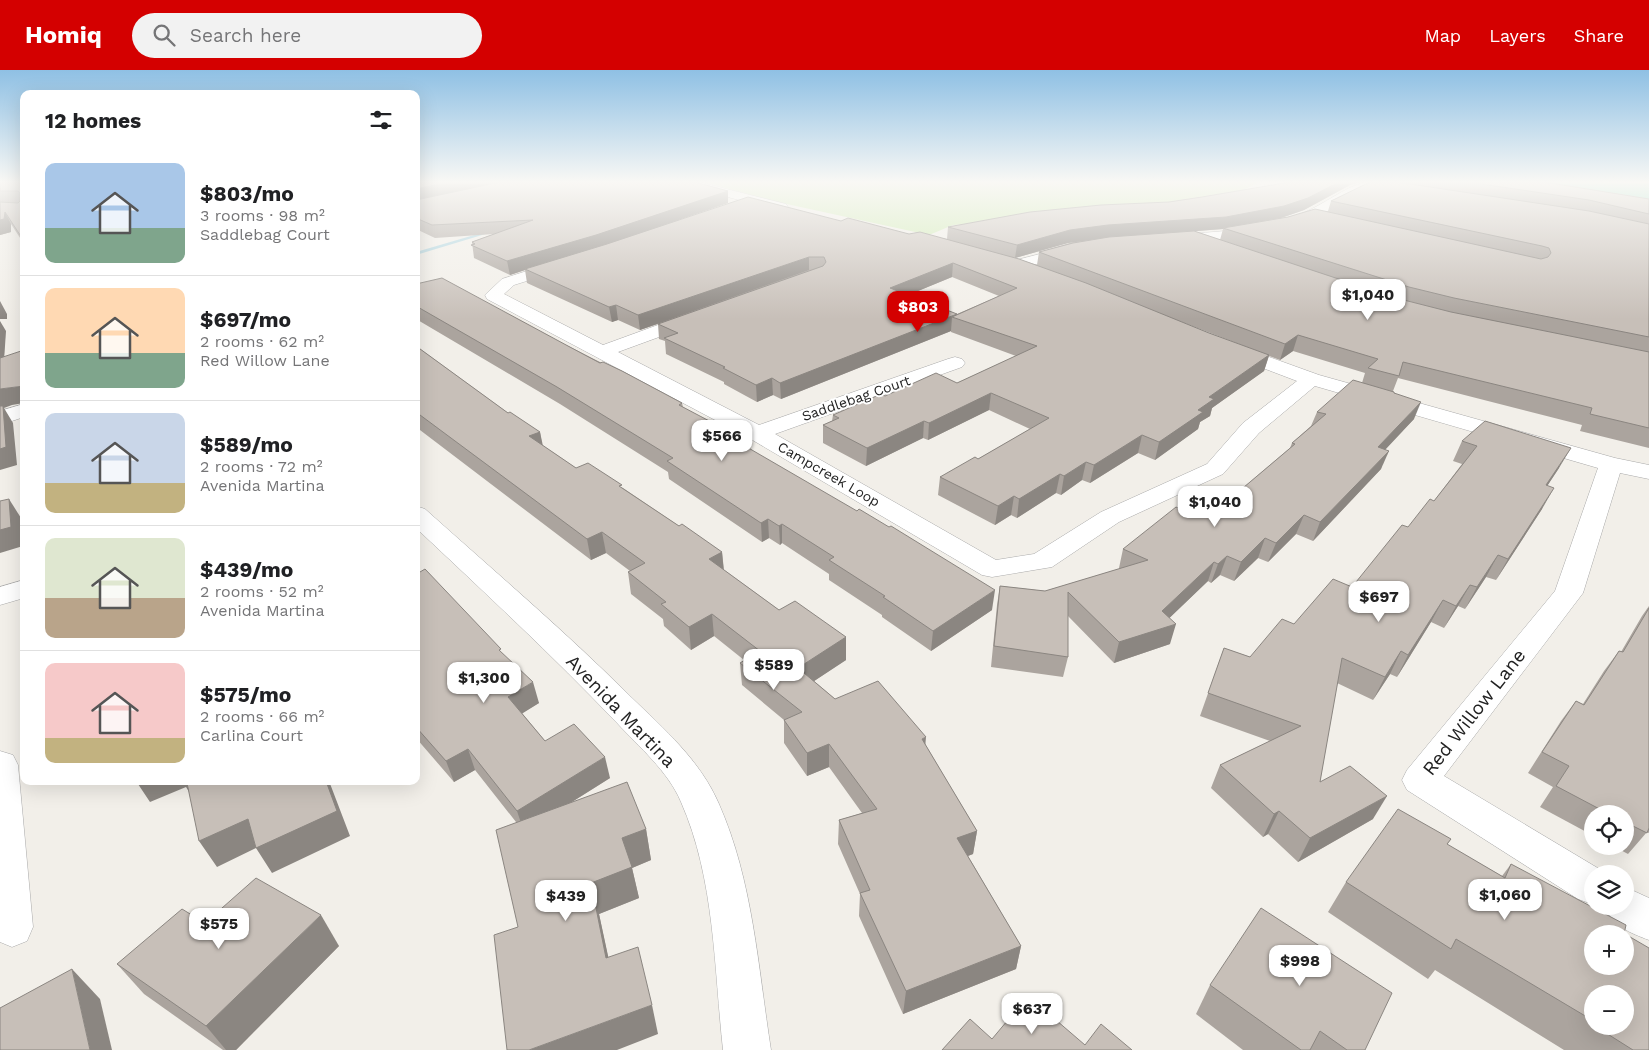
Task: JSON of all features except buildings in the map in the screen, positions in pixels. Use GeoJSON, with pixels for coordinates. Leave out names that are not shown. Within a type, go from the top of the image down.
{"type":"FeatureCollection","features":[{"type":"Feature","properties":{"kind":"street"},"geometry":{"type":"LineString","coordinates":[[1162,240],[1267,228]]}},
{"type":"Feature","properties":{"kind":"street"},"geometry":{"type":"LineString","coordinates":[[1190,238],[1230,253]]}},
{"type":"Feature","properties":{"kind":"street"},"geometry":{"type":"LineString","coordinates":[[1043,275],[1008,263],[1087,247]]}},
{"type":"Feature","properties":{"kind":"street","name":"Campcreek Loop"},"geometry":{"type":"LineString","coordinates":[[584,259],[508,282],[493,295],[757,432],[992,569],[1042,561],[1110,517],[1215,469],[1251,428],[1312,379]]}},
{"type":"Feature","properties":{"kind":"street"},"geometry":{"type":"LineString","coordinates":[[601,352],[713,312]]}},
{"type":"Feature","properties":{"kind":"street"},"geometry":{"type":"LineString","coordinates":[[1219,344],[1281,369],[1312,379],[1611,464],[1649,472]]}},
{"type":"Feature","properties":{"kind":"street","name":"Saddlebag Court"},"geometry":{"type":"LineString","coordinates":[[757,432],[955,364]]}},
{"type":"Feature","properties":{"kind":"street"},"geometry":{"type":"LineString","coordinates":[[0,418],[20,411]]}},
{"type":"Feature","properties":{"kind":"street","name":"Red Willow Lane"},"geometry":{"type":"LineString","coordinates":[[1584,881],[1420,780],[1569,593],[1611,464]]}},
{"type":"Feature","properties":{"kind":"street","name":"Avenida Martina"},"geometry":{"type":"LineString","coordinates":[[420,518],[605,690],[674,762],[699,800],[716,846],[728,903],[747,1050]]}},
{"type":"Feature","properties":{"kind":"street"},"geometry":{"type":"LineString","coordinates":[[0,596],[20,590]]}},
{"type":"Feature","properties":{"kind":"street"},"geometry":{"type":"LineString","coordinates":[[0,765],[12,928]]}},
{"type":"Feature","properties":{"kind":"street"},"geometry":{"type":"LineString","coordinates":[[1634,912],[1649,921]]}},
{"type":"Feature","properties":{"kind":"green space"},"geometry":{"type":"Polygon","coordinates":[[[896,228],[946,228],[929,235],[896,228]]]}},
{"type":"Feature","properties":{"kind":"waterway"},"geometry":{"type":"LineString","coordinates":[[420,253],[490,232]]}}]}
